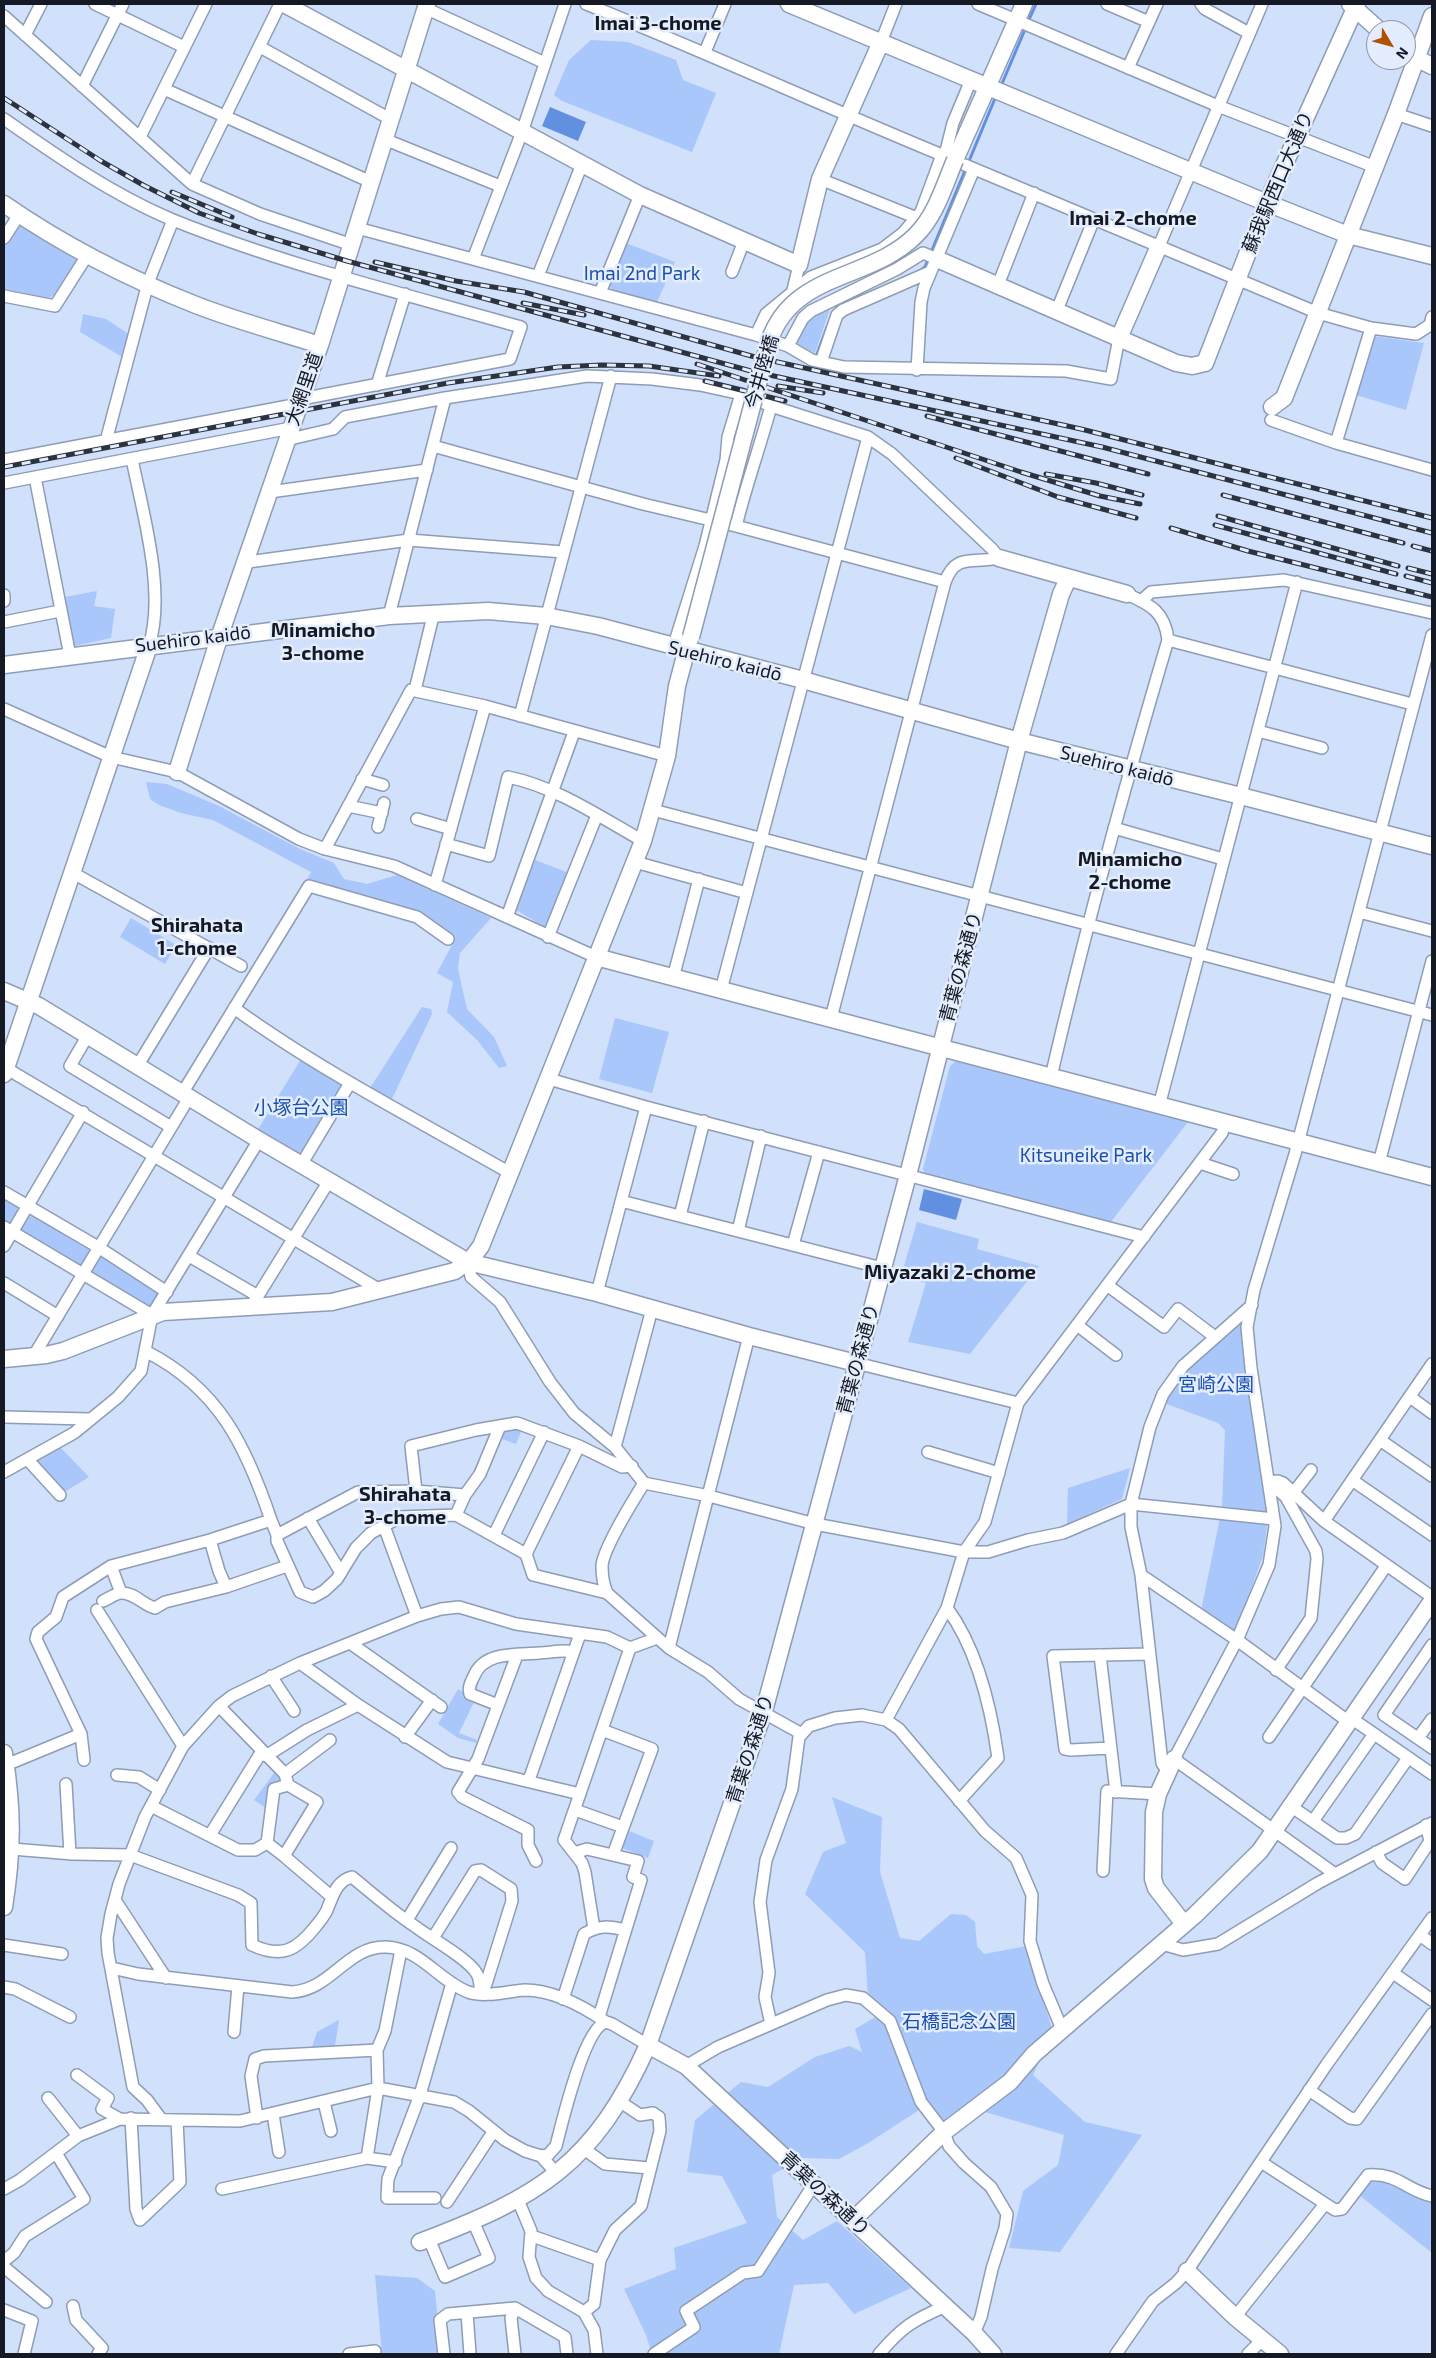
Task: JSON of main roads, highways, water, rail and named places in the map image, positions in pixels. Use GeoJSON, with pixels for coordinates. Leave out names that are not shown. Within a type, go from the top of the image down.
{"type":"FeatureCollection","features":[{"type":"Feature","properties":{"kind":"waterway"},"geometry":{"type":"LineString","coordinates":[[1028,22],[1036,4]]}},
{"type":"Feature","properties":{"kind":"waterway"},"geometry":{"type":"LineString","coordinates":[[1001,86],[1026,27]]}},
{"type":"Feature","properties":{"kind":"waterway"},"geometry":{"type":"LineString","coordinates":[[920,271],[925,267],[996,96]]}},
{"type":"Feature","properties":{"kind":"waterway"},"geometry":{"type":"LineString","coordinates":[[816,357],[827,327]]}},
{"type":"Feature","properties":{"kind":"railway"},"geometry":{"type":"LineString","coordinates":[[4,98],[101,161],[143,185],[199,213],[258,234],[347,261],[751,371],[1102,447],[1432,533]]}},
{"type":"Feature","properties":{"kind":"railway"},"geometry":{"type":"LineString","coordinates":[[172,192],[232,217]]}},
{"type":"Feature","properties":{"kind":"railway"},"geometry":{"type":"LineString","coordinates":[[375,262],[456,281],[524,292],[755,357],[1081,429],[1432,518]]}},
{"type":"Feature","properties":{"kind":"railway"},"geometry":{"type":"LineString","coordinates":[[523,303],[584,315]]}},
{"type":"Feature","properties":{"kind":"railway"},"geometry":{"type":"LineString","coordinates":[[697,364],[1021,472],[1100,496],[1140,504]]}},
{"type":"Feature","properties":{"kind":"railway"},"geometry":{"type":"LineString","coordinates":[[4,467],[448,383],[558,367],[602,365],[649,366],[719,376]]}},
{"type":"Feature","properties":{"kind":"railway"},"geometry":{"type":"LineString","coordinates":[[705,381],[785,401]]}},
{"type":"Feature","properties":{"kind":"railway"},"geometry":{"type":"LineString","coordinates":[[778,386],[823,393]]}},
{"type":"Feature","properties":{"kind":"railway"},"geometry":{"type":"LineString","coordinates":[[927,416],[1148,474]]}},
{"type":"Feature","properties":{"kind":"railway"},"geometry":{"type":"LineString","coordinates":[[956,458],[1058,497],[1136,518]]}},
{"type":"Feature","properties":{"kind":"railway"},"geometry":{"type":"LineString","coordinates":[[1046,474],[1096,483],[1142,495]]}},
{"type":"Feature","properties":{"kind":"railway"},"geometry":{"type":"LineString","coordinates":[[1223,495],[1403,543]]}},
{"type":"Feature","properties":{"kind":"railway"},"geometry":{"type":"LineString","coordinates":[[1218,516],[1398,566]]}},
{"type":"Feature","properties":{"kind":"railway"},"geometry":{"type":"LineString","coordinates":[[1215,525],[1396,574]]}},
{"type":"Feature","properties":{"kind":"railway"},"geometry":{"type":"LineString","coordinates":[[1171,528],[1248,551],[1432,597]]}},
{"type":"Feature","properties":{"kind":"railway"},"geometry":{"type":"LineString","coordinates":[[1413,546],[1432,551]]}},
{"type":"Feature","properties":{"kind":"railway"},"geometry":{"type":"LineString","coordinates":[[1408,568],[1432,574]]}},
{"type":"Feature","properties":{"kind":"railway"},"geometry":{"type":"LineString","coordinates":[[1406,576],[1432,583]]}},
{"type":"Feature","properties":{"kind":"district","name":"Imai 3-chome"},"geometry":{"type":"Point","coordinates":[658,23]}},
{"type":"Feature","properties":{"kind":"district","name":"Imai 2-chome"},"geometry":{"type":"Point","coordinates":[1133,218]}},
{"type":"Feature","properties":{"kind":"district","name":"Minamicho 3-chome"},"geometry":{"type":"Point","coordinates":[323,642]}},
{"type":"Feature","properties":{"kind":"district","name":"Minamicho 2-chome"},"geometry":{"type":"Point","coordinates":[1130,870]}},
{"type":"Feature","properties":{"kind":"district","name":"Shirahata 1-chome"},"geometry":{"type":"Point","coordinates":[197,936]}},
{"type":"Feature","properties":{"kind":"district","name":"Miyazaki 2-chome"},"geometry":{"type":"Point","coordinates":[950,1272]}},
{"type":"Feature","properties":{"kind":"district","name":"Shirahata 3-chome"},"geometry":{"type":"Point","coordinates":[405,1506]}},
{"type":"Feature","properties":{"kind":"park label","name":"Imai 2nd Park"},"geometry":{"type":"Point","coordinates":[642,274]}},
{"type":"Feature","properties":{"kind":"park label","name":"小塚台公園"},"geometry":{"type":"Point","coordinates":[301,1108]}},
{"type":"Feature","properties":{"kind":"park label","name":"Kitsuneike Park"},"geometry":{"type":"Point","coordinates":[1086,1156]}},
{"type":"Feature","properties":{"kind":"park label","name":"宮崎公園"},"geometry":{"type":"Point","coordinates":[1216,1385]}},
{"type":"Feature","properties":{"kind":"park label","name":"石橋記念公園"},"geometry":{"type":"Point","coordinates":[959,2022]}}]}
